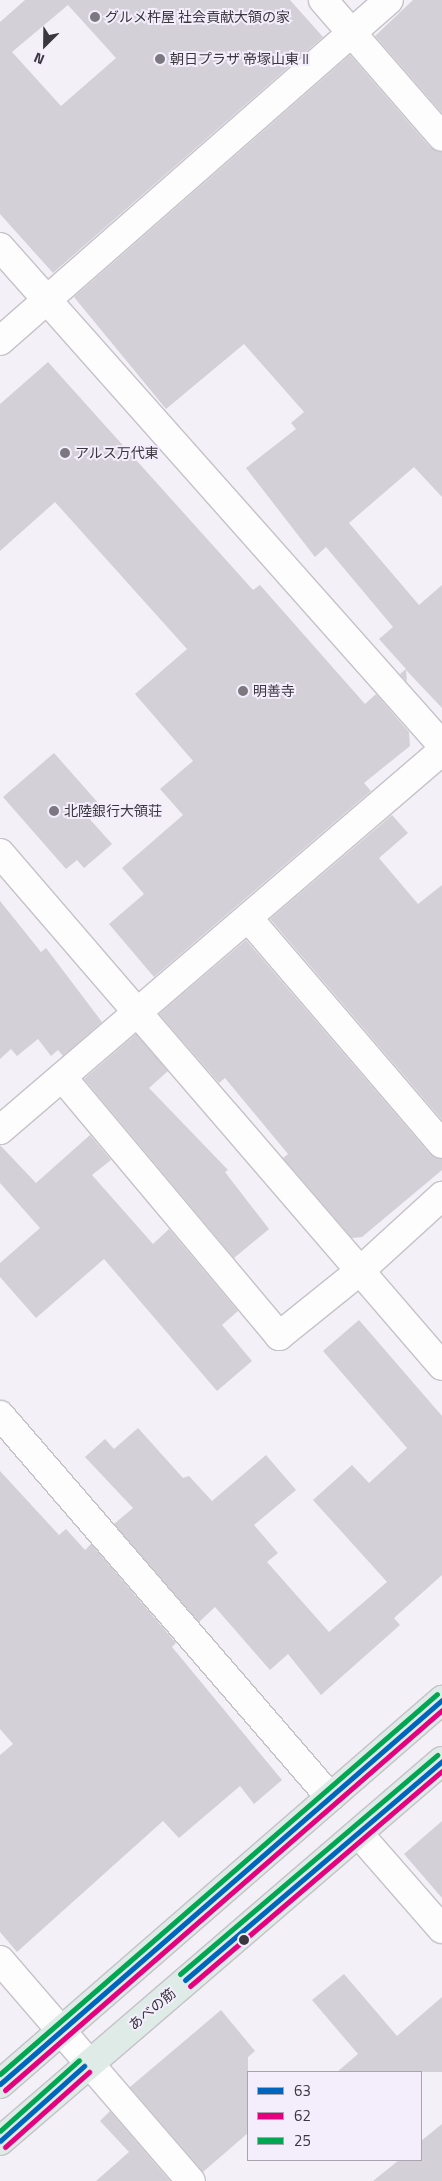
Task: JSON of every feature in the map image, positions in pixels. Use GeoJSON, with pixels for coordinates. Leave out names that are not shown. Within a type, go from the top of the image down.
{"type":"FeatureCollection","features":[{"type":"Feature","properties":{"kind":"main road"},"geometry":{"type":"LineString","coordinates":[[0,2084],[442,1700]]}},
{"type":"Feature","properties":{"kind":"main road","name":"あべの筋"},"geometry":{"type":"LineString","coordinates":[[0,2142],[88,2063],[359,1834],[442,1761]]}},
{"type":"Feature","properties":{"kind":"street"},"geometry":{"type":"LineString","coordinates":[[323,0],[442,137]]}},
{"type":"Feature","properties":{"kind":"street"},"geometry":{"type":"LineString","coordinates":[[0,341],[45,299],[389,0]]}},
{"type":"Feature","properties":{"kind":"street"},"geometry":{"type":"LineString","coordinates":[[0,247],[442,745]]}},
{"type":"Feature","properties":{"kind":"street"},"geometry":{"type":"LineString","coordinates":[[0,1130],[62,1076],[140,1013],[442,751]]}},
{"type":"Feature","properties":{"kind":"street"},"geometry":{"type":"LineString","coordinates":[[3,862],[140,1013],[442,1366]]}},
{"type":"Feature","properties":{"kind":"street"},"geometry":{"type":"LineString","coordinates":[[249,919],[442,1144]]}},
{"type":"Feature","properties":{"kind":"street"},"geometry":{"type":"LineString","coordinates":[[62,1076],[279,1336],[361,1270],[442,1196]]}},
{"type":"Feature","properties":{"kind":"street"},"geometry":{"type":"LineString","coordinates":[[0,1415],[330,1796]]}},
{"type":"Feature","properties":{"kind":"street"},"geometry":{"type":"LineString","coordinates":[[359,1834],[442,1929]]}},
{"type":"Feature","properties":{"kind":"street"},"geometry":{"type":"LineString","coordinates":[[0,1960],[191,2181]]}},
{"type":"Feature","properties":{"kind":"building"},"geometry":{"type":"Polygon","coordinates":[[[25,0],[290,0],[323,37],[53,273],[0,214],[0,22],[25,0]],[[68,5],[12,52],[61,106],[116,58],[68,5]]]}},
{"type":"Feature","properties":{"kind":"building"},"geometry":{"type":"Polygon","coordinates":[[[413,0],[442,0],[442,113],[375,36],[413,0]]]}},
{"type":"Feature","properties":{"kind":"building"},"geometry":{"type":"Polygon","coordinates":[[[350,55],[430,147],[442,152],[442,497],[414,467],[349,523],[419,605],[442,585],[442,708],[406,670],[407,682],[400,674],[406,669],[379,639],[393,627],[326,547],[315,557],[246,468],[296,429],[291,423],[304,412],[244,344],[166,409],[74,297],[350,55]]]}},
{"type":"Feature","properties":{"kind":"building"},"geometry":{"type":"Polygon","coordinates":[[[48,362],[253,590],[260,585],[365,704],[376,694],[409,732],[410,746],[364,783],[371,791],[154,977],[109,924],[144,894],[122,868],[183,815],[160,789],[193,761],[135,694],[187,649],[55,502],[0,551],[0,404],[48,362]]]}},
{"type":"Feature","properties":{"kind":"building","name":"北陸銀行大領荘"},"geometry":{"type":"Polygon","coordinates":[[[54,753],[100,805],[87,816],[112,844],[84,868],[77,860],[66,869],[3,797],[54,753]]]}},
{"type":"Feature","properties":{"kind":"building"},"geometry":{"type":"Polygon","coordinates":[[[392,815],[408,833],[379,858],[418,904],[442,885],[442,1120],[270,919],[392,815]]]}},
{"type":"Feature","properties":{"kind":"building"},"geometry":{"type":"Polygon","coordinates":[[[0,901],[41,952],[46,948],[102,1022],[63,1056],[58,1050],[51,1056],[38,1039],[17,1056],[11,1049],[0,1059],[0,901]]]}},
{"type":"Feature","properties":{"kind":"building"},"geometry":{"type":"Polygon","coordinates":[[[246,940],[430,1154],[442,1159],[442,1170],[362,1237],[352,1238],[283,1158],[288,1154],[225,1078],[219,1083],[159,1014],[246,940]]]}},
{"type":"Feature","properties":{"kind":"building"},"geometry":{"type":"Polygon","coordinates":[[[136,1034],[168,1071],[149,1088],[228,1170],[225,1172],[269,1229],[234,1258],[84,1079],[136,1034]]]}},
{"type":"Feature","properties":{"kind":"building"},"geometry":{"type":"Polygon","coordinates":[[[90,1135],[111,1160],[92,1175],[153,1244],[169,1229],[238,1311],[222,1325],[252,1361],[217,1391],[104,1259],[36,1318],[0,1277],[0,1263],[40,1228],[0,1183],[0,1145],[36,1183],[90,1135]]]}},
{"type":"Feature","properties":{"kind":"building"},"geometry":{"type":"Polygon","coordinates":[[[359,1320],[442,1416],[442,1575],[394,1618],[400,1625],[321,1695],[288,1654],[270,1670],[215,1607],[199,1622],[114,1524],[133,1508],[85,1457],[105,1439],[114,1449],[138,1428],[183,1478],[189,1476],[212,1501],[266,1455],[296,1490],[254,1525],[278,1553],[267,1562],[329,1632],[387,1582],[313,1500],[352,1465],[369,1483],[407,1448],[323,1351],[359,1320]]]}},
{"type":"Feature","properties":{"kind":"building"},"geometry":{"type":"Polygon","coordinates":[[[0,1471],[59,1535],[66,1529],[85,1550],[91,1544],[176,1643],[172,1647],[282,1780],[254,1804],[240,1786],[179,1838],[163,1821],[17,1952],[0,1932],[0,1755],[13,1744],[0,1729],[0,1471]]]}},
{"type":"Feature","properties":{"kind":"building"},"geometry":{"type":"Polygon","coordinates":[[[442,1821],[442,1898],[404,1854],[442,1821]]]}},
{"type":"Feature","properties":{"kind":"building"},"geometry":{"type":"Polygon","coordinates":[[[344,1974],[397,2036],[442,1997],[442,2072],[338,2071],[358,2054],[312,2000],[344,1974]]]}},
{"type":"Feature","properties":{"kind":"building"},"geometry":{"type":"Polygon","coordinates":[[[221,2010],[255,2051],[248,2057],[247,2134],[203,2172],[130,2087],[221,2010]]]}},
{"type":"Feature","properties":{"kind":"building"},"geometry":{"type":"Polygon","coordinates":[[[110,2111],[170,2181],[96,2181],[129,2152],[100,2121],[110,2111]]]}},
{"type":"Feature","properties":{"kind":"building"},"geometry":{"type":"Polygon","coordinates":[[[442,2124],[442,2181],[373,2181],[398,2161],[422,2161],[422,2140],[442,2124]]]}},
{"type":"Feature","properties":{"kind":"transit line","name":"25"},"geometry":{"type":"LineString","coordinates":[[0,2074],[437,1694]]}},
{"type":"Feature","properties":{"kind":"transit line","name":"63"},"geometry":{"type":"LineString","coordinates":[[0,2084],[442,1700]]}},
{"type":"Feature","properties":{"kind":"transit line","name":"62"},"geometry":{"type":"LineString","coordinates":[[5,2090],[442,1710]]}},
{"type":"Feature","properties":{"kind":"transit line","name":"25"},"geometry":{"type":"LineString","coordinates":[[180,1974],[437,1755]]}},
{"type":"Feature","properties":{"kind":"transit line","name":"63"},"geometry":{"type":"LineString","coordinates":[[185,1980],[442,1761]]}},
{"type":"Feature","properties":{"kind":"transit line","name":"62"},"geometry":{"type":"LineString","coordinates":[[190,1986],[442,1771]]}},
{"type":"Feature","properties":{"kind":"transit line","name":"25"},"geometry":{"type":"LineString","coordinates":[[0,2131],[79,2060]]}},
{"type":"Feature","properties":{"kind":"transit line","name":"63"},"geometry":{"type":"LineString","coordinates":[[0,2141],[84,2066]]}},
{"type":"Feature","properties":{"kind":"transit line","name":"62"},"geometry":{"type":"LineString","coordinates":[[5,2147],[89,2072]]}},
{"type":"Feature","properties":{"kind":"place","name":"グルメ杵屋 社会貢献大領の家"},"geometry":{"type":"Point","coordinates":[95,17]}},
{"type":"Feature","properties":{"kind":"place","name":"朝日プラザ 帝塚山東 II"},"geometry":{"type":"Point","coordinates":[160,59]}},
{"type":"Feature","properties":{"kind":"place","name":"アルス万代東"},"geometry":{"type":"Point","coordinates":[65,453]}},
{"type":"Feature","properties":{"kind":"place","name":"明善寺"},"geometry":{"type":"Point","coordinates":[243,691]}},
{"type":"Feature","properties":{"kind":"place","name":"北陸銀行大領荘"},"geometry":{"type":"Point","coordinates":[54,811]}}]}
